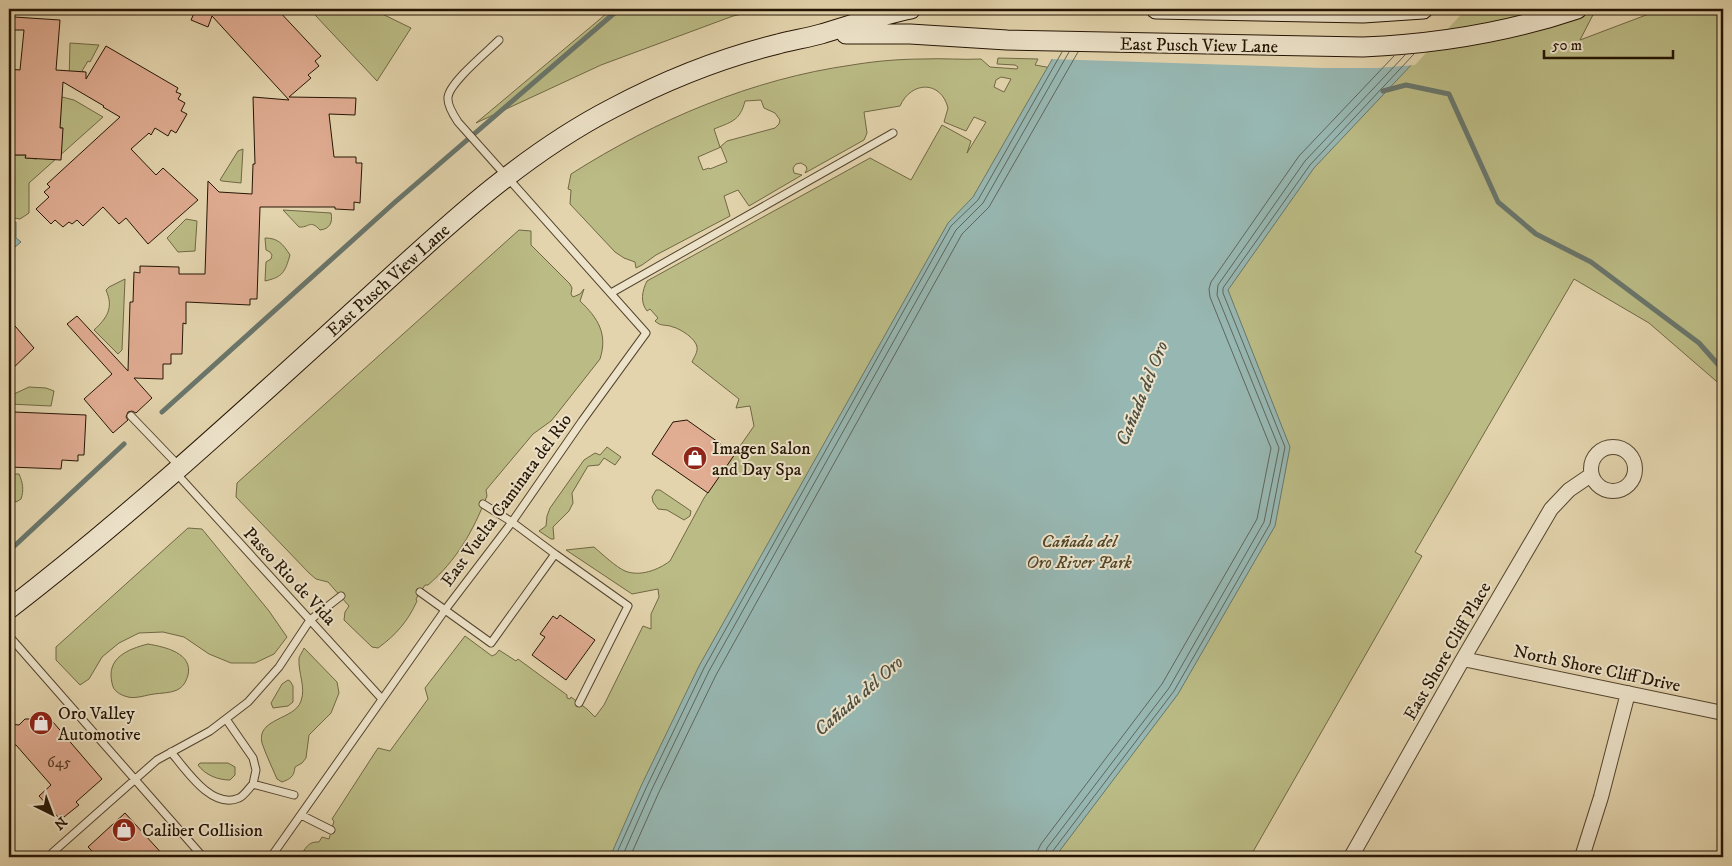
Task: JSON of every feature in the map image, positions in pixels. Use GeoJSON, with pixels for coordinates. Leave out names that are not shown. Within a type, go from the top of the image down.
{"type":"FeatureCollection","features":[{"type":"Feature","properties":{"kind":"main road","name":"East Pusch View Lane"},"geometry":{"type":"LineString","coordinates":[[9,609],[102,536],[178,470],[477,200],[541,151],[612,108],[682,76],[777,44],[818,35],[888,14],[912,9]]}},
{"type":"Feature","properties":{"kind":"main road","name":"East Pusch View Lane"},"geometry":{"type":"LineString","coordinates":[[1156,9],[1363,14],[1423,9]]}},
{"type":"Feature","properties":{"kind":"main road","name":"East Pusch View Lane"},"geometry":{"type":"LineString","coordinates":[[818,35],[862,33],[910,34],[1007,40],[1286,47],[1383,46],[1435,41],[1478,34],[1577,9]]}},
{"type":"Feature","properties":{"kind":"street","name":"East Shore Cliff Place"},"geometry":{"type":"LineString","coordinates":[[1351,857],[1463,659],[1551,509],[1569,490],[1591,475]]}},
{"type":"Feature","properties":{"kind":"street","name":"North Shore Cliff Drive"},"geometry":{"type":"LineString","coordinates":[[1463,659],[1723,713]]}},
{"type":"Feature","properties":{"kind":"street"},"geometry":{"type":"LineString","coordinates":[[1582,857],[1601,797],[1628,693]]}},
{"type":"Feature","properties":{"kind":"lane","name":"East Vuelta Caminata del Rio"},"geometry":{"type":"LineString","coordinates":[[270,857],[445,610],[512,522],[582,420],[646,333],[452,113],[447,99],[452,86],[499,40]]}},
{"type":"Feature","properties":{"kind":"lane"},"geometry":{"type":"LineString","coordinates":[[611,293],[893,133]]}},
{"type":"Feature","properties":{"kind":"lane","name":"Paseo Rio de Vida"},"geometry":{"type":"LineString","coordinates":[[131,416],[382,699]]}},
{"type":"Feature","properties":{"kind":"lane"},"geometry":{"type":"LineString","coordinates":[[483,504],[512,522],[628,606],[579,703]]}},
{"type":"Feature","properties":{"kind":"lane"},"geometry":{"type":"LineString","coordinates":[[420,592],[491,643],[556,554]]}},
{"type":"Feature","properties":{"kind":"lane"},"geometry":{"type":"LineString","coordinates":[[52,853],[157,760],[210,731],[248,702],[279,667],[310,620],[341,596]]}},
{"type":"Feature","properties":{"kind":"lane"},"geometry":{"type":"LineString","coordinates":[[9,636],[203,857]]}},
{"type":"Feature","properties":{"kind":"lane"},"geometry":{"type":"LineString","coordinates":[[171,752],[205,791],[224,801],[240,798],[253,784],[256,770],[253,758],[226,719]]}},
{"type":"Feature","properties":{"kind":"lane"},"geometry":{"type":"LineString","coordinates":[[253,784],[294,795]]}},
{"type":"Feature","properties":{"kind":"lane"},"geometry":{"type":"LineString","coordinates":[[300,815],[331,830]]}},
{"type":"Feature","properties":{"kind":"green space"},"geometry":{"type":"Polygon","coordinates":[[[325,9],[372,9],[411,28],[377,81],[315,15],[325,9]]]}},
{"type":"Feature","properties":{"kind":"green space"},"geometry":{"type":"Polygon","coordinates":[[[612,9],[766,9],[733,16],[601,65],[476,123],[612,9]]]}},
{"type":"Feature","properties":{"kind":"green space","name":"Cañada del Oro River Park"},"geometry":{"type":"Polygon","coordinates":[[[1358,9],[1596,9],[1580,40],[1662,9],[1723,9],[1723,387],[1649,323],[1574,279],[1415,552],[1422,556],[1250,857],[300,857],[309,844],[319,842],[322,837],[329,839],[334,821],[332,819],[378,748],[390,751],[428,699],[425,688],[465,636],[492,656],[499,650],[516,661],[518,659],[567,695],[567,698],[570,699],[571,697],[595,717],[604,705],[643,626],[651,629],[651,614],[659,597],[658,589],[632,594],[566,550],[594,547],[617,567],[631,573],[649,572],[670,561],[704,498],[754,426],[750,406],[736,408],[739,399],[692,362],[697,349],[696,344],[691,338],[676,328],[657,323],[655,321],[658,318],[650,309],[647,311],[643,304],[642,296],[647,281],[870,158],[911,180],[942,125],[971,141],[967,153],[986,122],[974,117],[966,131],[944,122],[948,108],[939,92],[933,88],[918,88],[905,98],[900,106],[864,112],[867,133],[864,140],[805,173],[806,166],[801,163],[796,164],[793,168],[794,173],[802,175],[749,206],[738,190],[724,196],[730,216],[656,255],[636,268],[635,262],[615,252],[570,204],[571,190],[568,189],[571,174],[637,136],[706,104],[778,80],[815,71],[879,61],[906,59],[981,59],[990,67],[1017,69],[1018,67],[1015,65],[997,64],[998,58],[1038,59],[1035,65],[1069,71],[1358,9]],[[1001,77],[996,80],[994,87],[1004,92],[1011,79],[1001,77]],[[761,100],[745,101],[743,108],[734,120],[714,129],[720,147],[727,141],[775,128],[779,124],[780,120],[775,113],[764,108],[761,100]],[[721,147],[698,157],[703,170],[727,162],[721,147]]]}},
{"type":"Feature","properties":{"kind":"green space"},"geometry":{"type":"Polygon","coordinates":[[[70,43],[99,45],[90,62],[88,61],[82,71],[84,72],[69,82],[70,43]]]}},
{"type":"Feature","properties":{"kind":"green space"},"geometry":{"type":"Polygon","coordinates":[[[62,97],[74,100],[103,117],[29,183],[29,213],[20,219],[9,217],[9,159],[14,155],[26,155],[26,158],[37,159],[63,128],[50,127],[62,97]]]}},
{"type":"Feature","properties":{"kind":"green space"},"geometry":{"type":"Polygon","coordinates":[[[243,149],[241,183],[220,180],[238,151],[243,149]]]}},
{"type":"Feature","properties":{"kind":"green space"},"geometry":{"type":"Polygon","coordinates":[[[283,210],[331,213],[332,219],[328,227],[320,230],[312,224],[299,227],[283,210]]]}},
{"type":"Feature","properties":{"kind":"green space"},"geometry":{"type":"Polygon","coordinates":[[[186,219],[197,221],[195,251],[178,252],[167,238],[186,219]]]}},
{"type":"Feature","properties":{"kind":"green space"},"geometry":{"type":"Polygon","coordinates":[[[519,230],[531,231],[531,245],[570,284],[573,297],[580,294],[584,289],[580,301],[596,320],[602,334],[603,342],[600,359],[551,421],[533,434],[486,490],[487,496],[470,533],[456,555],[428,585],[425,585],[416,599],[417,601],[410,615],[401,627],[378,648],[372,647],[344,620],[345,612],[349,606],[328,582],[316,579],[309,573],[236,497],[237,483],[519,230]]]}},
{"type":"Feature","properties":{"kind":"green space"},"geometry":{"type":"Polygon","coordinates":[[[265,238],[280,242],[290,255],[287,266],[282,273],[276,278],[265,281],[266,262],[271,259],[272,255],[266,250],[265,238]]]}},
{"type":"Feature","properties":{"kind":"green space"},"geometry":{"type":"Polygon","coordinates":[[[125,279],[122,350],[118,354],[94,330],[108,312],[109,302],[106,290],[125,279]]]}},
{"type":"Feature","properties":{"kind":"green space"},"geometry":{"type":"Polygon","coordinates":[[[29,387],[46,388],[54,391],[51,406],[9,404],[9,394],[14,394],[29,387]]]}},
{"type":"Feature","properties":{"kind":"green space"},"geometry":{"type":"Polygon","coordinates":[[[607,447],[621,457],[615,465],[604,458],[599,465],[588,466],[572,493],[573,503],[569,511],[553,527],[554,539],[539,531],[546,526],[550,508],[584,460],[595,453],[600,455],[607,447]]]}},
{"type":"Feature","properties":{"kind":"green space"},"geometry":{"type":"Polygon","coordinates":[[[9,474],[19,474],[21,480],[22,496],[16,502],[9,494],[9,474]]]}},
{"type":"Feature","properties":{"kind":"green space"},"geometry":{"type":"Polygon","coordinates":[[[656,490],[660,490],[691,511],[690,516],[684,520],[667,510],[658,509],[652,497],[656,490]]]}},
{"type":"Feature","properties":{"kind":"green space"},"geometry":{"type":"Polygon","coordinates":[[[188,528],[202,529],[269,611],[287,637],[274,654],[255,663],[231,663],[209,654],[184,637],[163,632],[139,633],[119,643],[102,657],[89,679],[80,685],[56,660],[56,647],[188,528]]]}},
{"type":"Feature","properties":{"kind":"green space"},"geometry":{"type":"Polygon","coordinates":[[[148,644],[169,649],[182,656],[188,667],[188,675],[183,686],[175,691],[134,698],[120,694],[115,690],[112,683],[111,674],[115,661],[126,652],[148,644]]]}},
{"type":"Feature","properties":{"kind":"green space"},"geometry":{"type":"Polygon","coordinates":[[[304,648],[337,682],[339,693],[331,713],[309,735],[306,758],[295,767],[291,777],[282,782],[277,779],[267,756],[262,743],[262,735],[270,724],[292,712],[301,701],[303,690],[299,658],[304,648]]]}},
{"type":"Feature","properties":{"kind":"green space"},"geometry":{"type":"Polygon","coordinates":[[[288,680],[293,686],[293,702],[288,706],[273,708],[271,703],[282,684],[288,680]]]}},
{"type":"Feature","properties":{"kind":"green space"},"geometry":{"type":"Polygon","coordinates":[[[200,763],[228,763],[235,767],[235,775],[230,780],[216,778],[201,769],[198,765],[200,763]]]}},
{"type":"Feature","properties":{"kind":"water","name":"Cañada del Oro"},"geometry":{"type":"Polygon","coordinates":[[[1081,9],[1464,9],[1314,168],[1228,290],[1290,447],[1275,526],[1178,694],[1055,857],[610,857],[642,784],[699,666],[948,223],[973,197],[1081,9]]]}},
{"type":"Feature","properties":{"kind":"water"},"geometry":{"type":"Polygon","coordinates":[[[9,222],[16,222],[16,238],[21,242],[9,252],[9,222]]]}},
{"type":"Feature","properties":{"kind":"pier"},"geometry":{"type":"Polygon","coordinates":[[[1078,9],[1466,9],[1415,65],[1377,68],[1322,68],[1049,59],[1078,9]]]}},
{"type":"Feature","properties":{"kind":"building"},"geometry":{"type":"Polygon","coordinates":[[[196,9],[277,9],[321,56],[315,61],[319,66],[308,75],[311,78],[289,97],[356,98],[355,115],[329,114],[334,157],[356,157],[356,163],[362,163],[360,203],[354,202],[354,210],[335,209],[335,207],[260,207],[257,299],[250,299],[250,305],[186,302],[186,324],[183,323],[182,354],[171,354],[171,364],[163,364],[163,379],[134,378],[152,398],[136,413],[128,412],[126,417],[128,420],[113,433],[84,399],[112,374],[67,324],[77,316],[128,371],[130,302],[133,302],[134,272],[140,273],[140,266],[179,267],[179,274],[205,274],[208,181],[219,192],[252,194],[253,164],[255,164],[253,97],[289,100],[212,16],[208,27],[191,20],[196,9]]]}},
{"type":"Feature","properties":{"kind":"building"},"geometry":{"type":"Polygon","coordinates":[[[14,17],[60,20],[56,70],[86,72],[86,79],[106,46],[178,88],[176,92],[181,94],[178,99],[185,103],[181,111],[187,114],[176,133],[171,130],[168,136],[155,128],[151,135],[149,133],[131,149],[156,175],[163,168],[198,200],[148,244],[126,218],[119,224],[103,207],[83,226],[77,220],[72,224],[69,222],[63,227],[55,220],[51,224],[36,209],[49,197],[44,192],[50,187],[47,184],[120,117],[63,82],[60,128],[63,128],[61,160],[25,158],[26,155],[10,155],[9,69],[20,70],[24,30],[13,30],[14,17]]]}},
{"type":"Feature","properties":{"kind":"building"},"geometry":{"type":"Polygon","coordinates":[[[9,319],[34,348],[9,372],[9,319]]]}},
{"type":"Feature","properties":{"kind":"building"},"geometry":{"type":"Polygon","coordinates":[[[14,412],[86,415],[84,455],[78,455],[78,461],[62,460],[61,469],[9,467],[9,419],[14,419],[14,412]]]}},
{"type":"Feature","properties":{"kind":"building","name":"Imagen Salon and Day Spa"},"geometry":{"type":"Polygon","coordinates":[[[687,420],[735,454],[708,493],[652,454],[673,422],[687,420]]]}},
{"type":"Feature","properties":{"kind":"building"},"geometry":{"type":"Polygon","coordinates":[[[560,615],[595,640],[566,680],[532,655],[545,637],[540,634],[553,616],[557,619],[560,615]]]}},
{"type":"Feature","properties":{"kind":"building"},"geometry":{"type":"Polygon","coordinates":[[[38,713],[47,715],[102,779],[76,802],[79,805],[64,817],[61,814],[58,817],[39,796],[51,785],[16,745],[9,744],[9,724],[19,725],[25,719],[32,719],[38,713]]]}},
{"type":"Feature","properties":{"kind":"building","name":"Caliber Collision"},"geometry":{"type":"Polygon","coordinates":[[[125,813],[165,857],[98,857],[88,847],[125,813]]]}},
{"type":"Feature","properties":{"kind":"waterway"},"geometry":{"type":"LineString","coordinates":[[162,412],[394,203],[619,9]]}},
{"type":"Feature","properties":{"kind":"waterway"},"geometry":{"type":"LineString","coordinates":[[1383,91],[1406,85],[1449,94],[1498,202],[1536,234],[1591,262],[1699,343],[1723,370]]}},
{"type":"Feature","properties":{"kind":"waterway"},"geometry":{"type":"LineString","coordinates":[[9,551],[124,444]]}},
{"type":"Feature","properties":{"kind":"place","name":"Imagen Salon and Day Spa"},"geometry":{"type":"Point","coordinates":[695,458]}},
{"type":"Feature","properties":{"kind":"place","name":"Oro Valley Automotive"},"geometry":{"type":"Point","coordinates":[41,723]}},
{"type":"Feature","properties":{"kind":"place","name":"Caliber Collision"},"geometry":{"type":"Point","coordinates":[124,830]}}]}
